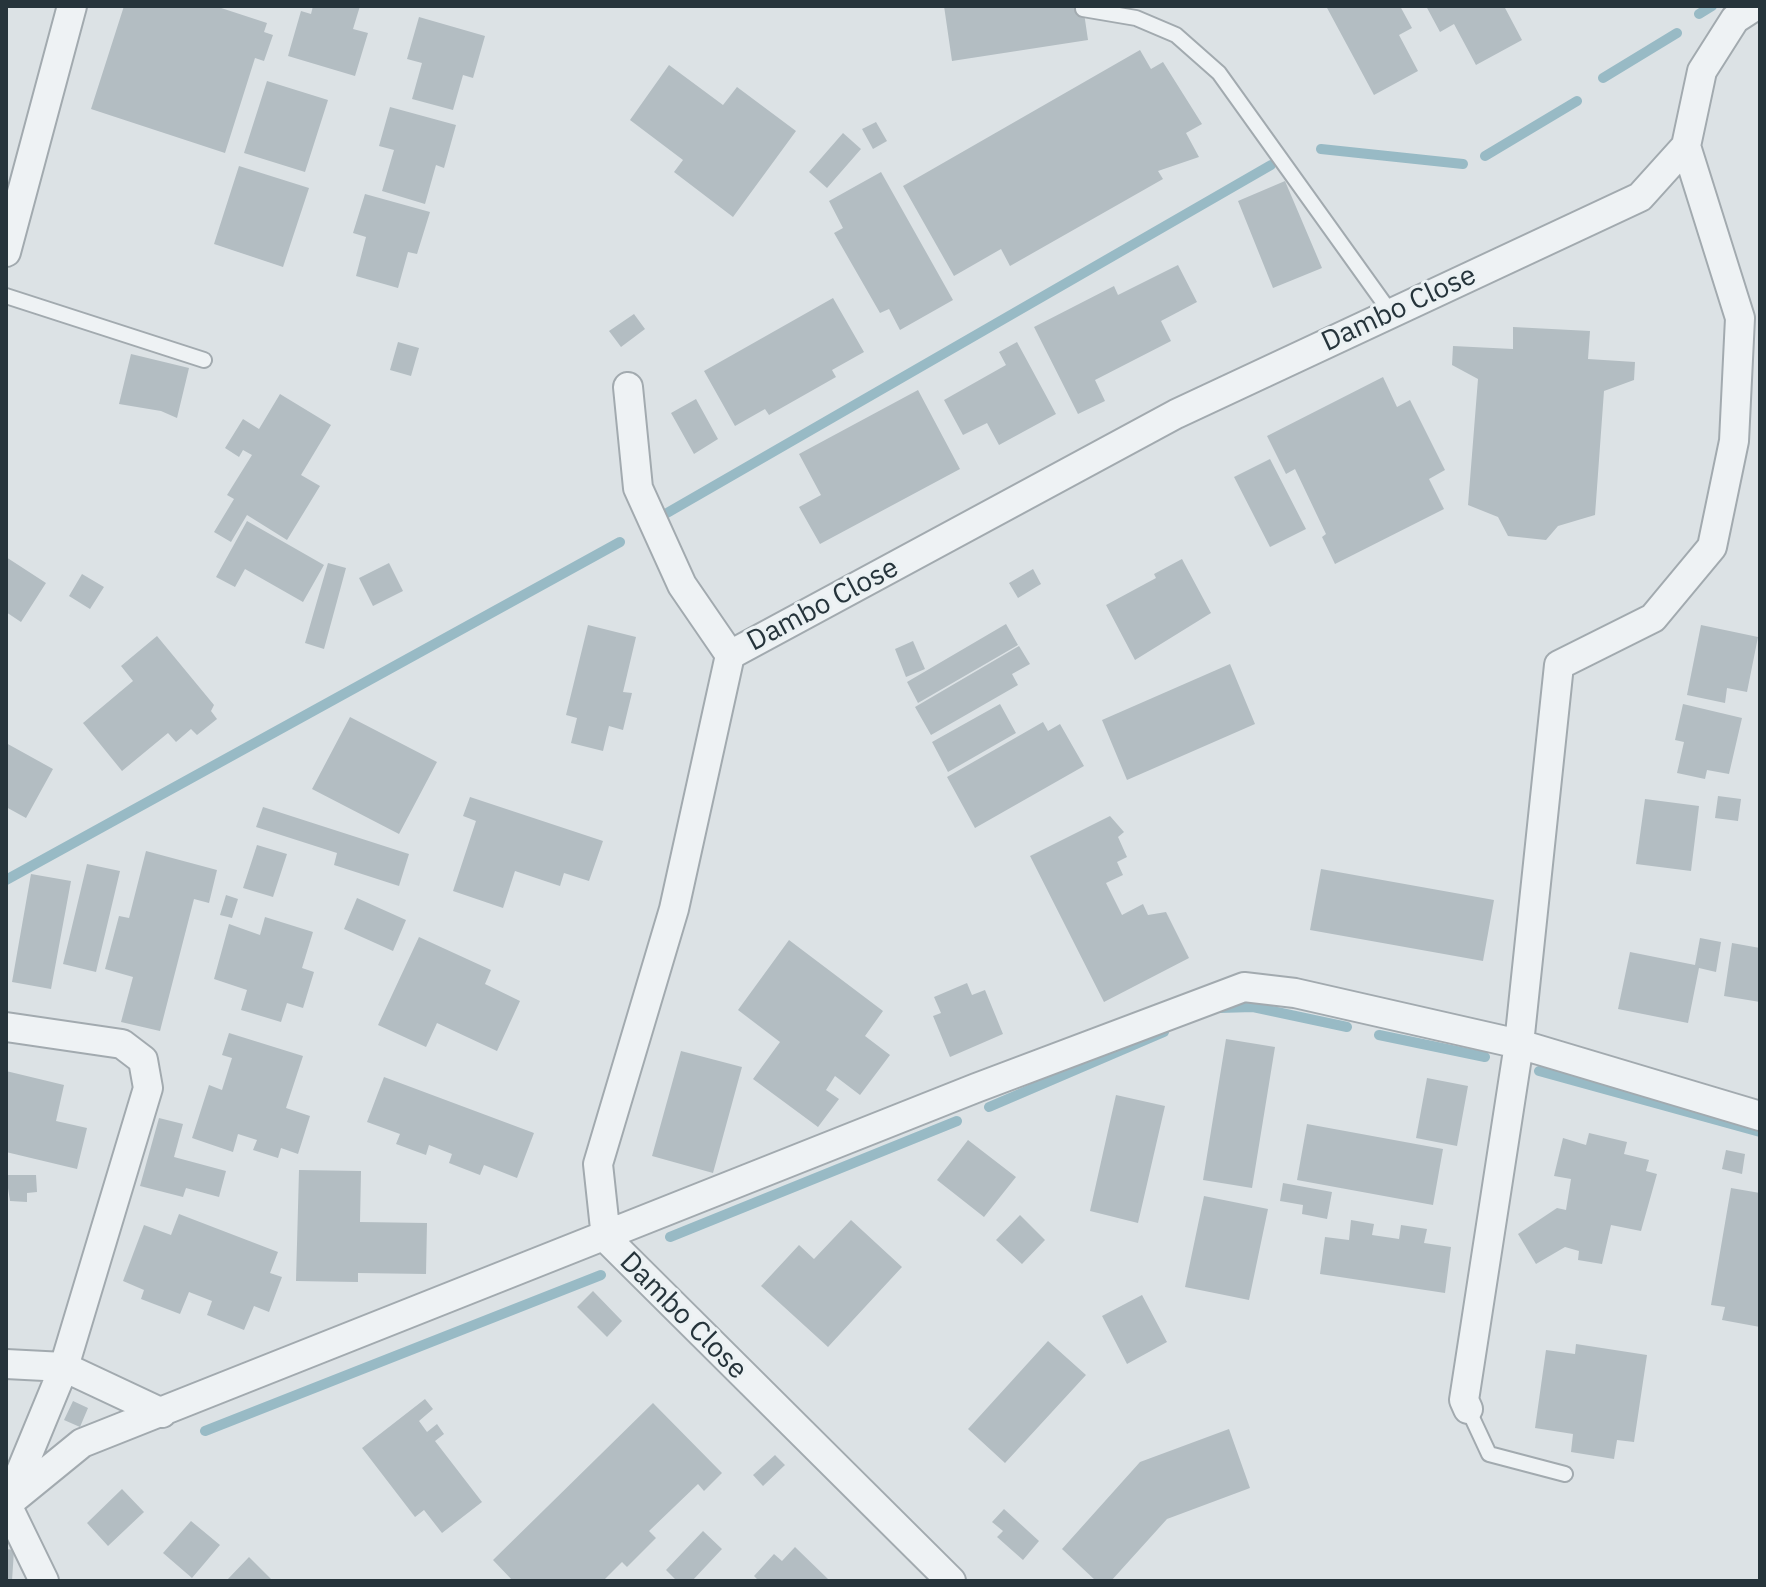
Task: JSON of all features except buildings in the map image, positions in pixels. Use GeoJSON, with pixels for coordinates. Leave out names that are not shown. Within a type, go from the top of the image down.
{"type":"FeatureCollection","features":[{"type":"Feature","properties":{"kind":"street"},"geometry":{"type":"LineString","coordinates":[[6,252],[72,6]]}},
{"type":"Feature","properties":{"kind":"street"},"geometry":{"type":"LineString","coordinates":[[1468,1409],[1464,1400],[1519,1044],[1559,665],[1653,618],[1712,547],[1734,441],[1740,318],[1686,146],[1702,71],[1735,19],[1755,6]]}},
{"type":"Feature","properties":{"kind":"street","name":"Dambo Close"},"geometry":{"type":"LineString","coordinates":[[951,1581],[606,1238],[598,1164],[674,909],[730,655],[1176,414],[1640,197],[1686,146]]}},
{"type":"Feature","properties":{"kind":"street"},"geometry":{"type":"LineString","coordinates":[[628,387],[638,488],[682,585],[730,655]]}},
{"type":"Feature","properties":{"kind":"street"},"geometry":{"type":"LineString","coordinates":[[7,1505],[82,1443],[606,1238],[976,1088],[1244,987],[1295,993],[1519,1044],[1760,1116]]}},
{"type":"Feature","properties":{"kind":"street"},"geometry":{"type":"LineString","coordinates":[[6,1027],[122,1044],[143,1060],[148,1088],[64,1367],[7,1505],[44,1581]]}},
{"type":"Feature","properties":{"kind":"street"},"geometry":{"type":"LineString","coordinates":[[6,1364],[64,1367],[162,1413]]}},
{"type":"Feature","properties":{"kind":"lane"},"geometry":{"type":"LineString","coordinates":[[1083,9],[1136,18],[1176,35],[1219,73],[1391,313]]}},
{"type":"Feature","properties":{"kind":"lane"},"geometry":{"type":"LineString","coordinates":[[6,296],[204,360]]}},
{"type":"Feature","properties":{"kind":"lane"},"geometry":{"type":"LineString","coordinates":[[1468,1409],[1489,1454],[1565,1474]]}},
{"type":"Feature","properties":{"kind":"waterway"},"geometry":{"type":"LineString","coordinates":[[1699,14],[1712,6]]}},
{"type":"Feature","properties":{"kind":"waterway"},"geometry":{"type":"LineString","coordinates":[[1603,78],[1677,33]]}},
{"type":"Feature","properties":{"kind":"waterway"},"geometry":{"type":"LineString","coordinates":[[1485,156],[1577,101]]}},
{"type":"Feature","properties":{"kind":"waterway"},"geometry":{"type":"LineString","coordinates":[[1321,149],[1463,164]]}},
{"type":"Feature","properties":{"kind":"waterway"},"geometry":{"type":"LineString","coordinates":[[667,513],[1271,165]]}},
{"type":"Feature","properties":{"kind":"waterway"},"geometry":{"type":"LineString","coordinates":[[6,880],[620,542]]}},
{"type":"Feature","properties":{"kind":"waterway"},"geometry":{"type":"LineString","coordinates":[[1219,1008],[1253,1007],[1347,1027]]}},
{"type":"Feature","properties":{"kind":"waterway"},"geometry":{"type":"LineString","coordinates":[[989,1107],[1164,1032]]}},
{"type":"Feature","properties":{"kind":"waterway"},"geometry":{"type":"LineString","coordinates":[[1379,1035],[1485,1057]]}},
{"type":"Feature","properties":{"kind":"waterway"},"geometry":{"type":"LineString","coordinates":[[1539,1071],[1760,1132]]}},
{"type":"Feature","properties":{"kind":"waterway"},"geometry":{"type":"LineString","coordinates":[[670,1237],[957,1121]]}},
{"type":"Feature","properties":{"kind":"waterway"},"geometry":{"type":"LineString","coordinates":[[205,1431],[601,1275]]}}]}
